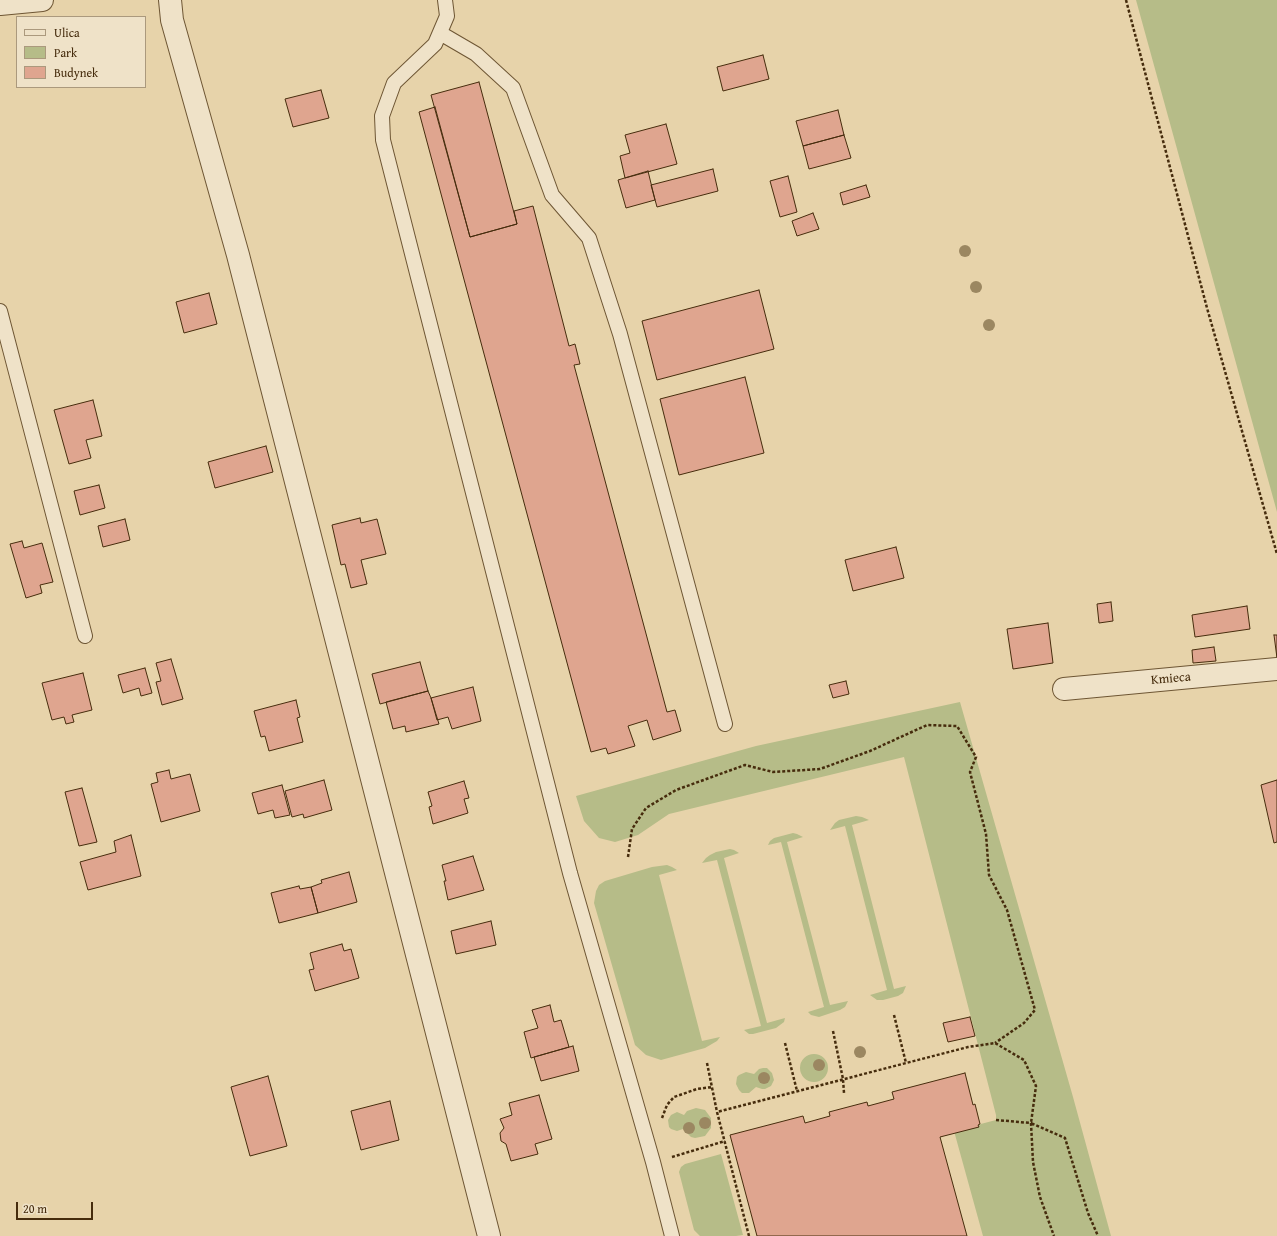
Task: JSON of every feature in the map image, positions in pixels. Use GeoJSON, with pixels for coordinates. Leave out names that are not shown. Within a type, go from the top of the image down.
{"type":"FeatureCollection","features":[{"type":"Feature","properties":{"kind":"street"},"geometry":{"type":"LineString","coordinates":[[0,4],[42,0]]}},
{"type":"Feature","properties":{"kind":"street"},"geometry":{"type":"LineString","coordinates":[[170,0],[172,20],[238,255],[489,1236]]}},
{"type":"Feature","properties":{"kind":"street","name":"Kmieca"},"geometry":{"type":"LineString","coordinates":[[1064,689],[1277,669]]}},
{"type":"Feature","properties":{"kind":"lane"},"geometry":{"type":"LineString","coordinates":[[446,0],[447,16],[435,44],[394,83],[382,116],[383,140],[570,873],[672,1236]]}},
{"type":"Feature","properties":{"kind":"lane"},"geometry":{"type":"LineString","coordinates":[[440,33],[476,54],[513,88],[552,195],[589,238],[620,334],[725,724]]}},
{"type":"Feature","properties":{"kind":"lane"},"geometry":{"type":"LineString","coordinates":[[0,311],[85,636]]}},
{"type":"Feature","properties":{"kind":"path"},"geometry":{"type":"LineString","coordinates":[[1126,0],[1207,308],[1277,554]]}},
{"type":"Feature","properties":{"kind":"path"},"geometry":{"type":"LineString","coordinates":[[628,857],[632,829],[646,808],[676,790],[745,765],[773,772],[820,768],[870,751],[927,725],[957,726],[976,757],[970,772],[986,834],[989,876],[1007,910],[1035,1010],[1024,1023],[995,1043],[968,1047],[717,1112]]}},
{"type":"Feature","properties":{"kind":"path"},"geometry":{"type":"LineString","coordinates":[[894,1015],[906,1063]]}},
{"type":"Feature","properties":{"kind":"path"},"geometry":{"type":"LineString","coordinates":[[833,1031],[843,1079],[844,1093]]}},
{"type":"Feature","properties":{"kind":"path"},"geometry":{"type":"LineString","coordinates":[[995,1043],[1024,1060],[1036,1086],[1031,1123],[1033,1162],[1040,1197],[1054,1236]]}},
{"type":"Feature","properties":{"kind":"path"},"geometry":{"type":"LineString","coordinates":[[785,1044],[797,1091]]}},
{"type":"Feature","properties":{"kind":"path"},"geometry":{"type":"LineString","coordinates":[[707,1063],[717,1112],[749,1236]]}},
{"type":"Feature","properties":{"kind":"path"},"geometry":{"type":"LineString","coordinates":[[662,1119],[667,1105],[674,1097],[697,1089],[712,1088]]}},
{"type":"Feature","properties":{"kind":"path"},"geometry":{"type":"LineString","coordinates":[[996,1120],[1031,1123],[1065,1138],[1088,1213],[1098,1236]]}},
{"type":"Feature","properties":{"kind":"path"},"geometry":{"type":"LineString","coordinates":[[669,1151],[670,1158],[725,1141]]}},
{"type":"Feature","properties":{"kind":"green space"},"geometry":{"type":"Polygon","coordinates":[[[1136,0],[1277,0],[1277,512],[1136,0]]]}},
{"type":"Feature","properties":{"kind":"green space"},"geometry":{"type":"Polygon","coordinates":[[[960,702],[1073,1097],[1111,1236],[983,1236],[954,1131],[996,1120],[996,1115],[904,757],[669,814],[638,835],[615,842],[599,838],[584,821],[576,796],[756,746],[960,702]]]}},
{"type":"Feature","properties":{"kind":"green space"},"geometry":{"type":"Polygon","coordinates":[[[856,816],[869,820],[852,825],[894,989],[906,986],[903,993],[883,1000],[877,1000],[870,995],[887,990],[845,826],[830,830],[839,820],[856,816]]]}},
{"type":"Feature","properties":{"kind":"green space"},"geometry":{"type":"Polygon","coordinates":[[[793,833],[803,837],[787,842],[830,1005],[848,1001],[845,1007],[840,1010],[819,1017],[811,1015],[808,1012],[824,1007],[781,842],[768,845],[774,838],[793,833]]]}},
{"type":"Feature","properties":{"kind":"green space"},"geometry":{"type":"Polygon","coordinates":[[[730,849],[739,853],[724,858],[767,1023],[785,1018],[784,1022],[776,1028],[753,1034],[749,1034],[744,1030],[761,1026],[717,860],[702,863],[706,858],[716,852],[730,849]]]}},
{"type":"Feature","properties":{"kind":"green space"},"geometry":{"type":"Polygon","coordinates":[[[667,865],[677,870],[659,875],[702,1041],[720,1037],[717,1041],[705,1048],[661,1060],[646,1055],[635,1045],[594,903],[596,891],[599,885],[605,881],[652,867],[667,865]]]}},
{"type":"Feature","properties":{"kind":"green space"},"geometry":{"type":"Polygon","coordinates":[[[814,1054],[820,1055],[824,1058],[827,1062],[827,1074],[824,1078],[820,1081],[814,1082],[808,1081],[804,1078],[801,1074],[800,1068],[801,1062],[804,1058],[808,1055],[814,1054]]]}},
{"type":"Feature","properties":{"kind":"green space"},"geometry":{"type":"Polygon","coordinates":[[[767,1068],[772,1073],[774,1080],[771,1086],[765,1089],[756,1087],[749,1093],[742,1093],[736,1084],[737,1077],[746,1072],[754,1074],[759,1069],[767,1068]]]}},
{"type":"Feature","properties":{"kind":"green space"},"geometry":{"type":"Polygon","coordinates":[[[696,1108],[705,1110],[711,1118],[711,1128],[705,1136],[695,1138],[691,1137],[683,1129],[677,1131],[669,1127],[668,1120],[671,1115],[677,1112],[684,1115],[687,1111],[696,1108]]]}},
{"type":"Feature","properties":{"kind":"green space"},"geometry":{"type":"Polygon","coordinates":[[[721,1154],[743,1235],[700,1236],[694,1230],[679,1172],[681,1167],[685,1164],[721,1154]]]}},
{"type":"Feature","properties":{"kind":"building"},"geometry":{"type":"Polygon","coordinates":[[[763,55],[769,79],[723,91],[717,67],[763,55]]]}},
{"type":"Feature","properties":{"kind":"building"},"geometry":{"type":"Polygon","coordinates":[[[479,82],[517,224],[470,237],[431,95],[479,82]]]}},
{"type":"Feature","properties":{"kind":"building"},"geometry":{"type":"Polygon","coordinates":[[[321,90],[329,118],[293,127],[285,99],[321,90]]]}},
{"type":"Feature","properties":{"kind":"building"},"geometry":{"type":"Polygon","coordinates":[[[435,107],[470,237],[517,224],[514,211],[533,206],[569,346],[575,344],[580,364],[574,365],[667,712],[675,710],[681,731],[653,740],[647,720],[628,726],[635,746],[608,754],[606,748],[591,752],[419,112],[435,107]]]}},
{"type":"Feature","properties":{"kind":"building"},"geometry":{"type":"Polygon","coordinates":[[[838,110],[844,135],[803,146],[796,121],[838,110]]]}},
{"type":"Feature","properties":{"kind":"building"},"geometry":{"type":"Polygon","coordinates":[[[666,124],[677,164],[625,178],[620,156],[630,153],[625,135],[666,124]]]}},
{"type":"Feature","properties":{"kind":"building"},"geometry":{"type":"Polygon","coordinates":[[[844,135],[851,158],[809,169],[803,146],[844,135]]]}},
{"type":"Feature","properties":{"kind":"building"},"geometry":{"type":"Polygon","coordinates":[[[713,169],[718,191],[657,207],[651,185],[713,169]]]}},
{"type":"Feature","properties":{"kind":"building"},"geometry":{"type":"Polygon","coordinates":[[[648,171],[655,200],[626,208],[618,180],[648,171]]]}},
{"type":"Feature","properties":{"kind":"building"},"geometry":{"type":"Polygon","coordinates":[[[788,176],[797,212],[780,217],[770,181],[788,176]]]}},
{"type":"Feature","properties":{"kind":"building"},"geometry":{"type":"Polygon","coordinates":[[[866,185],[870,197],[843,205],[840,193],[866,185]]]}},
{"type":"Feature","properties":{"kind":"building"},"geometry":{"type":"Polygon","coordinates":[[[813,213],[819,229],[797,236],[792,221],[813,213]]]}},
{"type":"Feature","properties":{"kind":"building"},"geometry":{"type":"Polygon","coordinates":[[[759,290],[774,349],[657,380],[642,321],[759,290]]]}},
{"type":"Feature","properties":{"kind":"building"},"geometry":{"type":"Polygon","coordinates":[[[209,293],[217,324],[184,333],[176,302],[209,293]]]}},
{"type":"Feature","properties":{"kind":"building"},"geometry":{"type":"Polygon","coordinates":[[[745,377],[764,453],[679,475],[660,399],[745,377]]]}},
{"type":"Feature","properties":{"kind":"building"},"geometry":{"type":"Polygon","coordinates":[[[93,400],[102,436],[86,440],[91,458],[69,464],[54,410],[93,400]]]}},
{"type":"Feature","properties":{"kind":"building"},"geometry":{"type":"Polygon","coordinates":[[[266,446],[273,472],[215,488],[208,462],[266,446]]]}},
{"type":"Feature","properties":{"kind":"building"},"geometry":{"type":"Polygon","coordinates":[[[99,485],[105,508],[80,515],[74,491],[99,485]]]}},
{"type":"Feature","properties":{"kind":"building"},"geometry":{"type":"Polygon","coordinates":[[[360,518],[361,523],[377,519],[386,554],[361,560],[367,584],[351,588],[345,564],[341,565],[332,525],[360,518]]]}},
{"type":"Feature","properties":{"kind":"building"},"geometry":{"type":"Polygon","coordinates":[[[125,519],[130,540],[103,547],[98,526],[125,519]]]}},
{"type":"Feature","properties":{"kind":"building"},"geometry":{"type":"Polygon","coordinates":[[[22,541],[24,548],[42,543],[53,582],[40,585],[42,593],[26,598],[10,544],[22,541]]]}},
{"type":"Feature","properties":{"kind":"building"},"geometry":{"type":"Polygon","coordinates":[[[896,547],[904,578],[853,591],[845,560],[896,547]]]}},
{"type":"Feature","properties":{"kind":"building"},"geometry":{"type":"Polygon","coordinates":[[[1111,602],[1113,621],[1099,623],[1097,604],[1111,602]]]}},
{"type":"Feature","properties":{"kind":"building"},"geometry":{"type":"Polygon","coordinates":[[[1247,606],[1250,629],[1195,637],[1192,615],[1247,606]]]}},
{"type":"Feature","properties":{"kind":"building"},"geometry":{"type":"Polygon","coordinates":[[[1048,623],[1053,663],[1013,669],[1007,629],[1048,623]]]}},
{"type":"Feature","properties":{"kind":"building"},"geometry":{"type":"Polygon","coordinates":[[[1274,635],[1277,635],[1277,658],[1274,635]]]}},
{"type":"Feature","properties":{"kind":"building"},"geometry":{"type":"Polygon","coordinates":[[[1214,647],[1216,661],[1193,663],[1192,650],[1214,647]]]}},
{"type":"Feature","properties":{"kind":"building"},"geometry":{"type":"Polygon","coordinates":[[[171,659],[183,699],[162,705],[156,682],[161,681],[156,663],[171,659]]]}},
{"type":"Feature","properties":{"kind":"building"},"geometry":{"type":"Polygon","coordinates":[[[420,662],[428,691],[380,704],[372,674],[420,662]]]}},
{"type":"Feature","properties":{"kind":"building"},"geometry":{"type":"Polygon","coordinates":[[[145,668],[152,693],[141,696],[139,688],[123,693],[118,675],[145,668]]]}},
{"type":"Feature","properties":{"kind":"building"},"geometry":{"type":"Polygon","coordinates":[[[83,673],[92,710],[72,715],[74,722],[66,724],[64,717],[52,720],[42,683],[83,673]]]}},
{"type":"Feature","properties":{"kind":"building"},"geometry":{"type":"Polygon","coordinates":[[[846,681],[849,694],[833,698],[829,685],[846,681]]]}},
{"type":"Feature","properties":{"kind":"building"},"geometry":{"type":"Polygon","coordinates":[[[473,687],[481,721],[452,729],[448,717],[437,720],[431,698],[473,687]]]}},
{"type":"Feature","properties":{"kind":"building"},"geometry":{"type":"Polygon","coordinates":[[[428,691],[439,724],[406,732],[405,726],[393,729],[386,702],[428,691]]]}},
{"type":"Feature","properties":{"kind":"building"},"geometry":{"type":"Polygon","coordinates":[[[296,700],[300,717],[297,718],[303,742],[269,751],[265,736],[261,737],[254,711],[296,700]]]}},
{"type":"Feature","properties":{"kind":"building"},"geometry":{"type":"Polygon","coordinates":[[[169,770],[171,779],[190,774],[200,811],[161,822],[151,784],[158,782],[156,773],[169,770]]]}},
{"type":"Feature","properties":{"kind":"building"},"geometry":{"type":"Polygon","coordinates":[[[324,780],[332,810],[304,818],[303,814],[292,817],[285,791],[324,780]]]}},
{"type":"Feature","properties":{"kind":"building"},"geometry":{"type":"Polygon","coordinates":[[[1277,780],[1277,842],[1274,843],[1261,785],[1277,780]]]}},
{"type":"Feature","properties":{"kind":"building"},"geometry":{"type":"Polygon","coordinates":[[[464,781],[469,798],[464,799],[468,813],[433,824],[429,807],[432,806],[428,792],[464,781]]]}},
{"type":"Feature","properties":{"kind":"building"},"geometry":{"type":"Polygon","coordinates":[[[282,785],[290,815],[275,818],[273,810],[258,814],[252,793],[282,785]]]}},
{"type":"Feature","properties":{"kind":"building"},"geometry":{"type":"Polygon","coordinates":[[[82,788],[97,842],[79,846],[65,792],[82,788]]]}},
{"type":"Feature","properties":{"kind":"building"},"geometry":{"type":"Polygon","coordinates":[[[131,835],[141,876],[88,890],[80,862],[116,852],[114,841],[131,835]]]}},
{"type":"Feature","properties":{"kind":"building"},"geometry":{"type":"Polygon","coordinates":[[[473,856],[484,890],[448,900],[444,881],[446,881],[442,865],[473,856]]]}},
{"type":"Feature","properties":{"kind":"building"},"geometry":{"type":"Polygon","coordinates":[[[349,872],[357,902],[318,913],[311,887],[322,883],[321,880],[349,872]]]}},
{"type":"Feature","properties":{"kind":"building"},"geometry":{"type":"Polygon","coordinates":[[[299,886],[300,889],[311,887],[318,913],[279,923],[271,893],[299,886]]]}},
{"type":"Feature","properties":{"kind":"building"},"geometry":{"type":"Polygon","coordinates":[[[491,921],[496,945],[456,954],[451,931],[491,921]]]}},
{"type":"Feature","properties":{"kind":"building"},"geometry":{"type":"Polygon","coordinates":[[[342,944],[344,951],[351,949],[359,978],[315,991],[309,970],[314,969],[310,953],[342,944]]]}},
{"type":"Feature","properties":{"kind":"building"},"geometry":{"type":"Polygon","coordinates":[[[550,1005],[554,1022],[561,1020],[569,1047],[531,1058],[524,1032],[538,1028],[532,1010],[550,1005]]]}},
{"type":"Feature","properties":{"kind":"building"},"geometry":{"type":"Polygon","coordinates":[[[970,1017],[975,1036],[948,1042],[943,1023],[970,1017]]]}},
{"type":"Feature","properties":{"kind":"building"},"geometry":{"type":"Polygon","coordinates":[[[573,1046],[579,1071],[541,1081],[534,1057],[573,1046]]]}},
{"type":"Feature","properties":{"kind":"building"},"geometry":{"type":"Polygon","coordinates":[[[965,1073],[973,1105],[975,1104],[980,1124],[978,1125],[979,1127],[940,1137],[967,1236],[757,1236],[730,1135],[803,1116],[805,1123],[830,1116],[829,1112],[867,1102],[868,1106],[894,1099],[892,1092],[965,1073]]]}},
{"type":"Feature","properties":{"kind":"building"},"geometry":{"type":"Polygon","coordinates":[[[268,1076],[287,1146],[250,1156],[231,1087],[268,1076]]]}},
{"type":"Feature","properties":{"kind":"building"},"geometry":{"type":"Polygon","coordinates":[[[539,1095],[552,1139],[535,1144],[538,1154],[511,1161],[506,1144],[501,1141],[500,1133],[504,1128],[500,1119],[512,1115],[509,1103],[539,1095]]]}},
{"type":"Feature","properties":{"kind":"building"},"geometry":{"type":"Polygon","coordinates":[[[390,1101],[399,1140],[361,1150],[351,1111],[390,1101]]]}}]}
